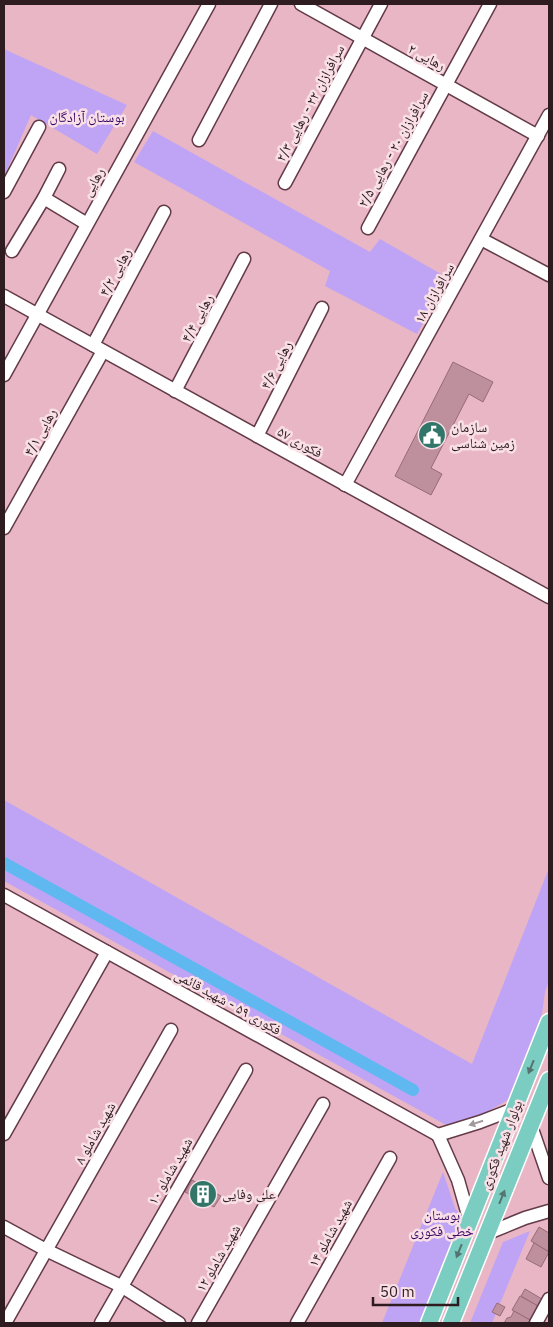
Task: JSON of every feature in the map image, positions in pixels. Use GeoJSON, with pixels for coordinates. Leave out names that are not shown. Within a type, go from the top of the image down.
{"type":"FeatureCollection","features":[{"type":"Feature","properties":{"kind":"main road","name":"بولوار شهید فکوری"},"geometry":{"type":"LineString","coordinates":[[429,1323],[549,1022]]}},
{"type":"Feature","properties":{"kind":"main road","name":"بولوار شهید فکوری"},"geometry":{"type":"LineString","coordinates":[[451,1323],[549,1080]]}},
{"type":"Feature","properties":{"kind":"street","name":"رهایی"},"geometry":{"type":"LineString","coordinates":[[4,375],[209,4]]}},
{"type":"Feature","properties":{"kind":"street"},"geometry":{"type":"LineString","coordinates":[[199,140],[271,4]]}},
{"type":"Feature","properties":{"kind":"street","name":"رهایی ۲"},"geometry":{"type":"LineString","coordinates":[[301,4],[446,84],[545,126]]}},
{"type":"Feature","properties":{"kind":"street","name":"سرافرازان ۲۲ - رهایی ۲/۳"},"geometry":{"type":"LineString","coordinates":[[285,183],[381,4]]}},
{"type":"Feature","properties":{"kind":"street","name":"سرافرازان ۲۰ - رهایی ۲/۵"},"geometry":{"type":"LineString","coordinates":[[368,228],[490,4]]}},
{"type":"Feature","properties":{"kind":"street","name":"سرافرازان ۱۸"},"geometry":{"type":"LineString","coordinates":[[345,484],[545,126]]}},
{"type":"Feature","properties":{"kind":"street"},"geometry":{"type":"LineString","coordinates":[[4,192],[39,127]]}},
{"type":"Feature","properties":{"kind":"street"},"geometry":{"type":"LineString","coordinates":[[12,251],[59,169]]}},
{"type":"Feature","properties":{"kind":"street"},"geometry":{"type":"LineString","coordinates":[[44,198],[87,224]]}},
{"type":"Feature","properties":{"kind":"street","name":"رهایی ۴/۲"},"geometry":{"type":"LineString","coordinates":[[98,348],[164,212]]}},
{"type":"Feature","properties":{"kind":"street"},"geometry":{"type":"LineString","coordinates":[[481,239],[549,275]]}},
{"type":"Feature","properties":{"kind":"street","name":"رهایی ۴/۴"},"geometry":{"type":"LineString","coordinates":[[176,391],[244,258]]}},
{"type":"Feature","properties":{"kind":"street","name":"فکوری ۵۷"},"geometry":{"type":"LineString","coordinates":[[4,296],[549,597]]}},
{"type":"Feature","properties":{"kind":"street","name":"رهایی ۴/۶"},"geometry":{"type":"LineString","coordinates":[[257,436],[322,308]]}},
{"type":"Feature","properties":{"kind":"street","name":"رهایی ۴/۱"},"geometry":{"type":"LineString","coordinates":[[4,528],[98,348]]}},
{"type":"Feature","properties":{"kind":"street","name":"فکوری ۵۹ - شهید قائمی"},"geometry":{"type":"LineString","coordinates":[[4,895],[438,1135]]}},
{"type":"Feature","properties":{"kind":"street"},"geometry":{"type":"LineString","coordinates":[[4,1134],[107,952]]}},
{"type":"Feature","properties":{"kind":"street","name":"شهید شاملو ۸"},"geometry":{"type":"LineString","coordinates":[[5,1323],[170,1030]]}},
{"type":"Feature","properties":{"kind":"street","name":"شهید شاملو ۱۰"},"geometry":{"type":"LineString","coordinates":[[101,1323],[246,1070]]}},
{"type":"Feature","properties":{"kind":"street","name":"شهید شاملو ۱۲"},"geometry":{"type":"LineString","coordinates":[[198,1323],[324,1104]]}},
{"type":"Feature","properties":{"kind":"street"},"geometry":{"type":"LineString","coordinates":[[470,1222],[458,1180],[438,1135],[514,1109]]}},
{"type":"Feature","properties":{"kind":"street"},"geometry":{"type":"LineString","coordinates":[[531,1126],[549,1178]]}},
{"type":"Feature","properties":{"kind":"street","name":"شهید شاملو ۱۴"},"geometry":{"type":"LineString","coordinates":[[297,1323],[390,1158]]}},
{"type":"Feature","properties":{"kind":"street"},"geometry":{"type":"LineString","coordinates":[[486,1234],[549,1210]]}},
{"type":"Feature","properties":{"kind":"street"},"geometry":{"type":"LineString","coordinates":[[4,1227],[46,1250],[121,1286],[180,1323]]}},
{"type":"Feature","properties":{"kind":"street"},"geometry":{"type":"LineString","coordinates":[[536,1323],[549,1300]]}},
{"type":"Feature","properties":{"kind":"green space","name":"بوستان آزادگان"},"geometry":{"type":"Polygon","coordinates":[[[4,49],[127,105],[97,154],[31,115],[4,177],[4,49]]]}},
{"type":"Feature","properties":{"kind":"green space"},"geometry":{"type":"Polygon","coordinates":[[[153,131],[370,252],[380,239],[448,278],[417,334],[325,286],[330,271],[134,162],[153,131]]]}},
{"type":"Feature","properties":{"kind":"green space"},"geometry":{"type":"Polygon","coordinates":[[[4,800],[472,1064],[549,868],[549,981],[545,992],[542,1014],[508,1100],[483,1114],[448,1126],[4,881],[4,800]]]}},
{"type":"Feature","properties":{"kind":"green space","name":"بوستان خطی فکوری"},"geometry":{"type":"Polygon","coordinates":[[[443,1172],[455,1208],[464,1221],[420,1323],[382,1323],[443,1172]]]}},
{"type":"Feature","properties":{"kind":"green space"},"geometry":{"type":"Polygon","coordinates":[[[530,1231],[492,1323],[470,1323],[503,1242],[530,1231]]]}},
{"type":"Feature","properties":{"kind":"building","name":"سازمان زمین شناسی"},"geometry":{"type":"Polygon","coordinates":[[[453,362],[493,382],[483,402],[469,394],[431,468],[442,474],[431,495],[395,476],[453,362]]]}},
{"type":"Feature","properties":{"kind":"building","name":"علی وفایی"},"geometry":{"type":"Polygon","coordinates":[[[192,1180],[221,1196],[214,1207],[185,1192],[192,1180]]]}},
{"type":"Feature","properties":{"kind":"building"},"geometry":{"type":"Polygon","coordinates":[[[539,1227],[549,1233],[549,1252],[531,1241],[539,1227]]]}},
{"type":"Feature","properties":{"kind":"building"},"geometry":{"type":"Polygon","coordinates":[[[534,1243],[549,1252],[541,1267],[526,1259],[534,1243]]]}},
{"type":"Feature","properties":{"kind":"building"},"geometry":{"type":"Polygon","coordinates":[[[525,1289],[542,1299],[538,1306],[521,1296],[525,1289]]]}},
{"type":"Feature","properties":{"kind":"building"},"geometry":{"type":"Polygon","coordinates":[[[520,1296],[538,1306],[530,1320],[512,1310],[520,1296]]]}},
{"type":"Feature","properties":{"kind":"building"},"geometry":{"type":"Polygon","coordinates":[[[497,1303],[505,1307],[500,1316],[492,1312],[497,1303]]]}},
{"type":"Feature","properties":{"kind":"building"},"geometry":{"type":"Polygon","coordinates":[[[514,1311],[530,1320],[528,1323],[504,1323],[507,1318],[511,1317],[514,1311]]]}},
{"type":"Feature","properties":{"kind":"waterway"},"geometry":{"type":"LineString","coordinates":[[4,863],[413,1090]]}},
{"type":"Feature","properties":{"kind":"place","name":"سازمان زمین شناسی"},"geometry":{"type":"Point","coordinates":[432,435]}},
{"type":"Feature","properties":{"kind":"place","name":"علی وفایی"},"geometry":{"type":"Point","coordinates":[203,1194]}}]}
